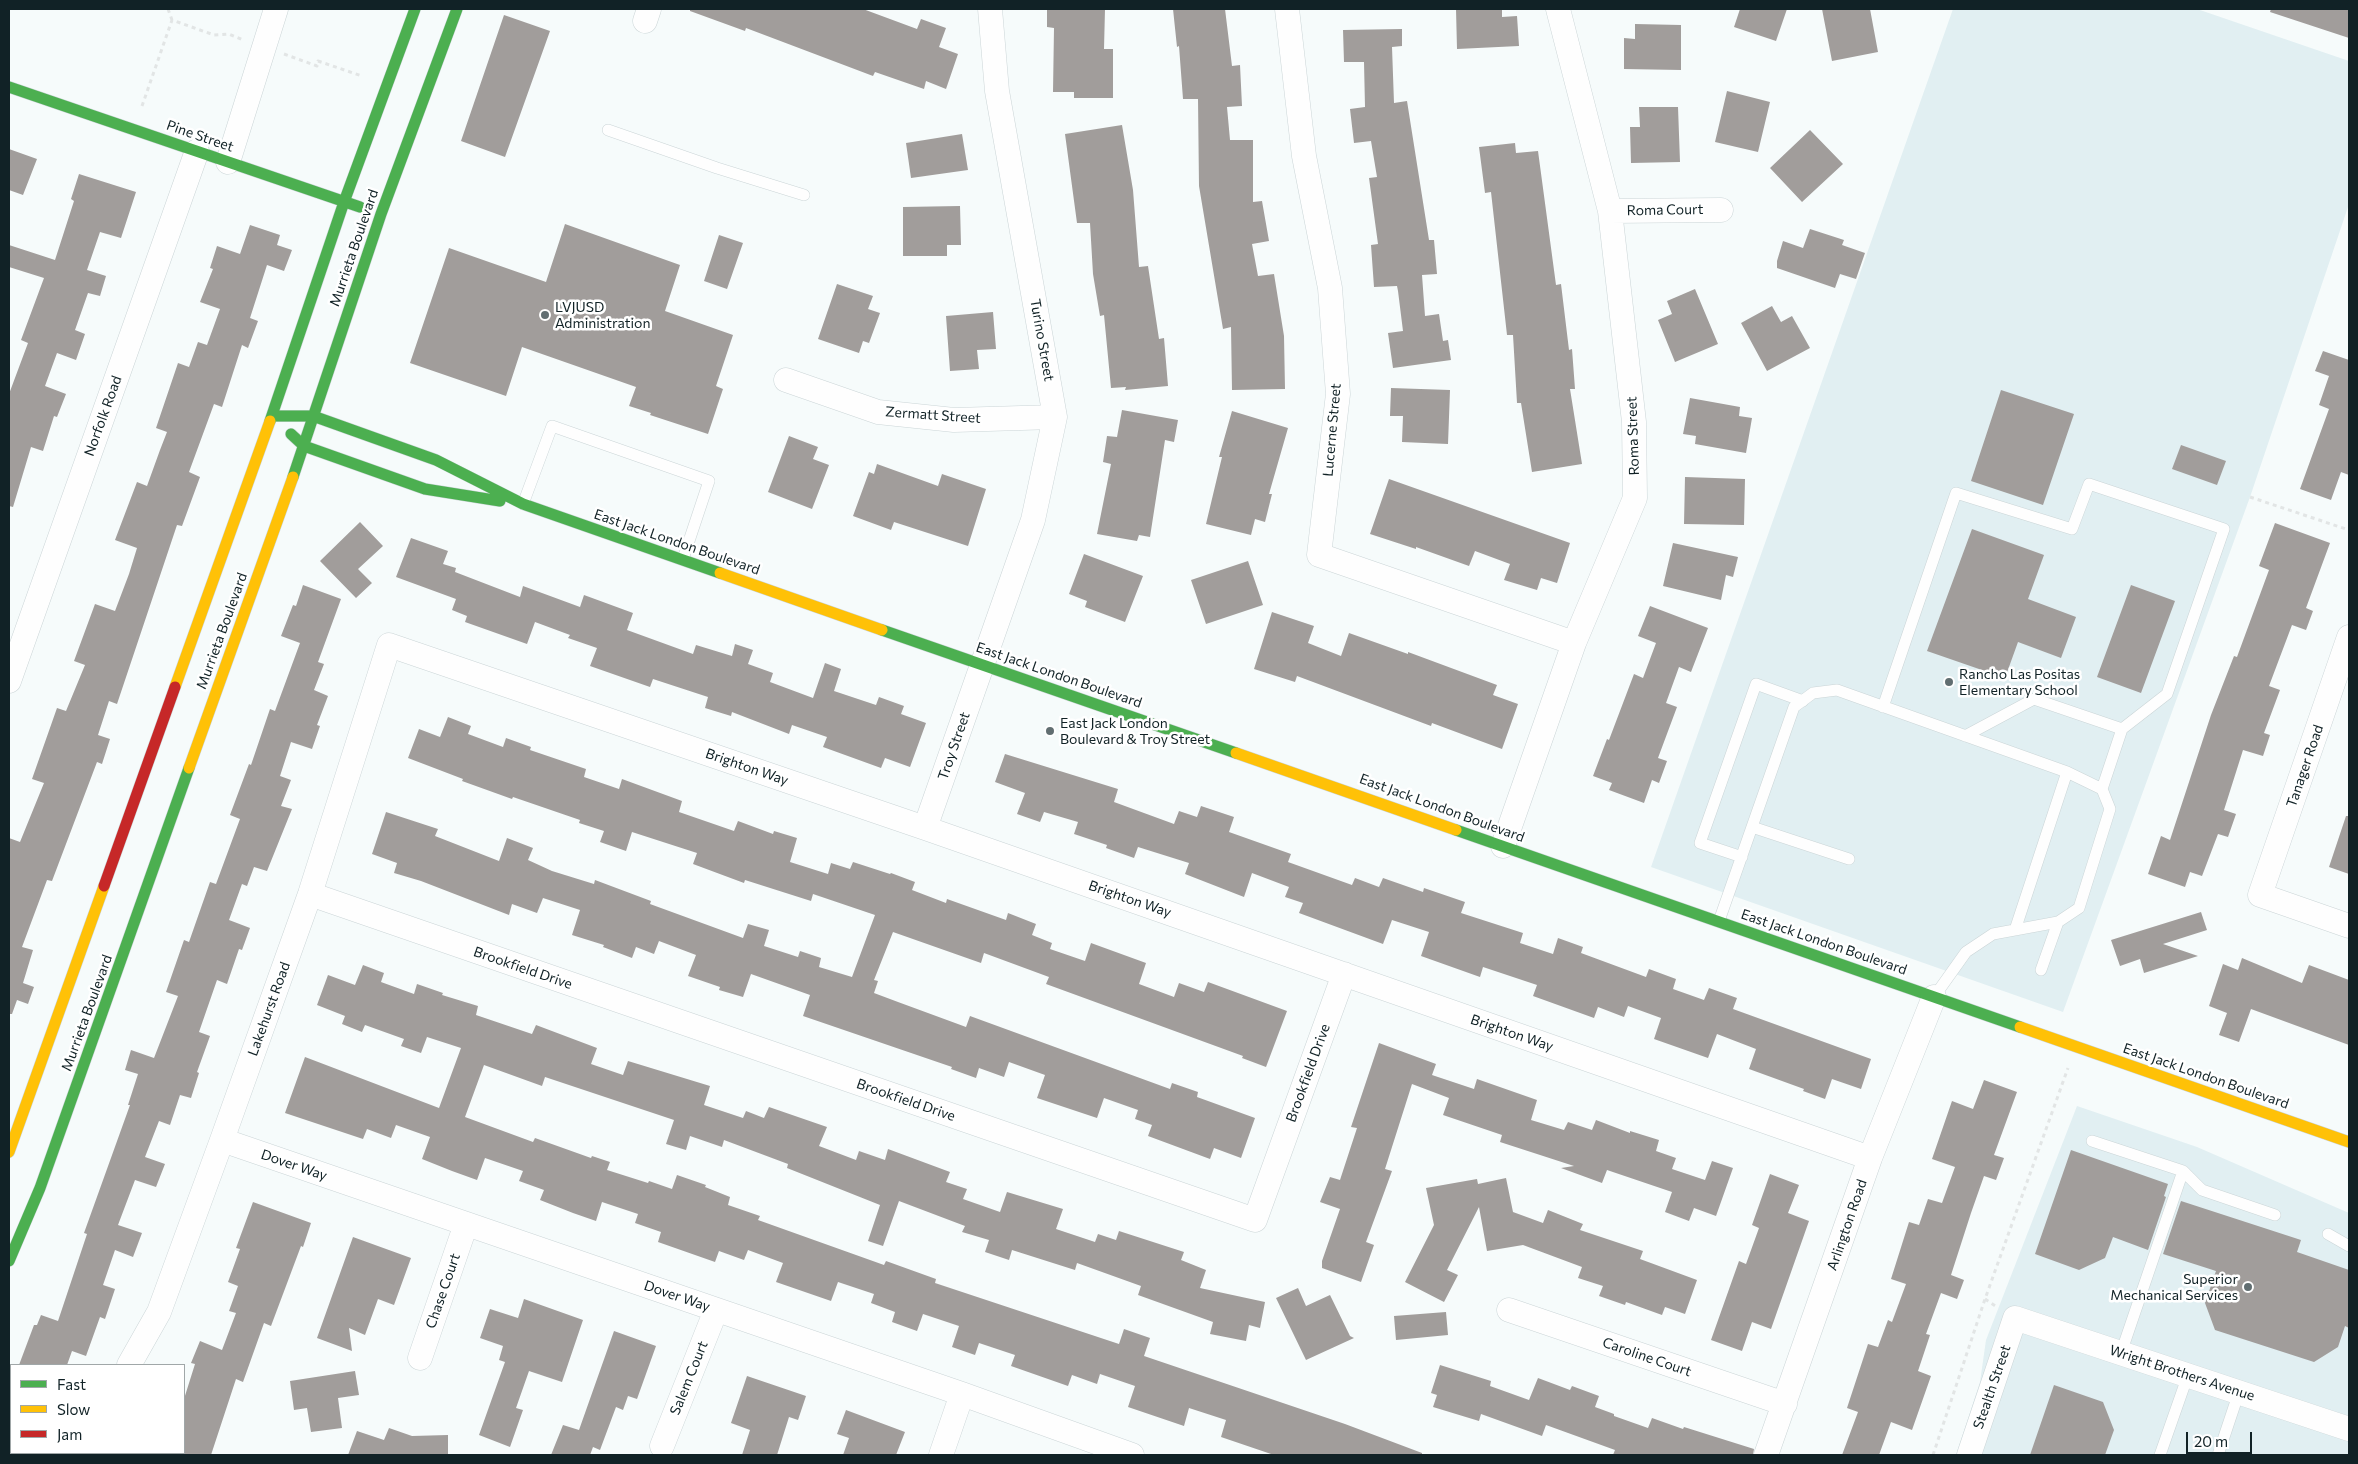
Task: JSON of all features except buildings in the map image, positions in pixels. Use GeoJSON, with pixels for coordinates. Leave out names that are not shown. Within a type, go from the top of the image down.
{"type":"FeatureCollection","features":[{"type":"Feature","properties":{"kind":"main road","name":"Murrieta Boulevard"},"geometry":{"type":"LineString","coordinates":[[9,1152],[272,416],[344,202],[415,9]]}},
{"type":"Feature","properties":{"kind":"main road","name":"Murrieta Boulevard"},"geometry":{"type":"LineString","coordinates":[[9,1260],[40,1188],[304,446],[381,214],[457,9]]}},
{"type":"Feature","properties":{"kind":"main road","name":"Pine Street"},"geometry":{"type":"LineString","coordinates":[[9,87],[381,214]]}},
{"type":"Feature","properties":{"kind":"main road","name":"East Jack London Boulevard"},"geometry":{"type":"LineString","coordinates":[[272,416],[314,416],[436,460],[524,504],[2349,1142]]}},
{"type":"Feature","properties":{"kind":"main road","name":"East Jack London Boulevard"},"geometry":{"type":"LineString","coordinates":[[272,416],[304,446],[425,489],[524,504]]}},
{"type":"Feature","properties":{"kind":"street"},"geometry":{"type":"LineString","coordinates":[[228,162],[276,9]]}},
{"type":"Feature","properties":{"kind":"street","name":"Turino Street"},"geometry":{"type":"LineString","coordinates":[[982,664],[1033,520],[1055,417],[997,91],[990,9]]}},
{"type":"Feature","properties":{"kind":"street","name":"Lucerne Street"},"geometry":{"type":"LineString","coordinates":[[1287,9],[1304,156],[1330,288],[1338,394],[1319,555],[1574,643]]}},
{"type":"Feature","properties":{"kind":"street","name":"Roma Street"},"geometry":{"type":"LineString","coordinates":[[1502,846],[1574,643],[1634,498],[1634,422],[1610,211],[1558,9]]}},
{"type":"Feature","properties":{"kind":"street","name":"Norfolk Road"},"geometry":{"type":"LineString","coordinates":[[9,681],[197,151]]}},
{"type":"Feature","properties":{"kind":"street","name":"Roma Court"},"geometry":{"type":"LineString","coordinates":[[1610,211],[1721,210]]}},
{"type":"Feature","properties":{"kind":"street","name":"Zermatt Street"},"geometry":{"type":"LineString","coordinates":[[786,380],[878,412],[954,420],[1055,417]]}},
{"type":"Feature","properties":{"kind":"street","name":"Tanager Road"},"geometry":{"type":"LineString","coordinates":[[2349,637],[2260,895],[2349,926]]}},
{"type":"Feature","properties":{"kind":"street","name":"Brighton Way"},"geometry":{"type":"LineString","coordinates":[[389,645],[925,828],[1870,1158]]}},
{"type":"Feature","properties":{"kind":"street","name":"Lakehurst Road"},"geometry":{"type":"LineString","coordinates":[[130,1364],[158,1312],[222,1140],[310,894],[389,645]]}},
{"type":"Feature","properties":{"kind":"street","name":"Troy Street"},"geometry":{"type":"LineString","coordinates":[[925,828],[982,664]]}},
{"type":"Feature","properties":{"kind":"street","name":"Brookfield Drive"},"geometry":{"type":"LineString","coordinates":[[310,894],[1255,1220],[1344,974]]}},
{"type":"Feature","properties":{"kind":"street","name":"Arlington Road"},"geometry":{"type":"LineString","coordinates":[[1766,1455],[1870,1158],[1934,997]]}},
{"type":"Feature","properties":{"kind":"street","name":"Dover Way"},"geometry":{"type":"LineString","coordinates":[[222,1140],[962,1394],[1132,1455]]}},
{"type":"Feature","properties":{"kind":"street","name":"Chase Court"},"geometry":{"type":"LineString","coordinates":[[420,1358],[466,1224]]}},
{"type":"Feature","properties":{"kind":"street","name":"Salem Court"},"geometry":{"type":"LineString","coordinates":[[662,1446],[716,1310]]}},
{"type":"Feature","properties":{"kind":"street","name":"Caroline Court"},"geometry":{"type":"LineString","coordinates":[[1509,1310],[1785,1404]]}},
{"type":"Feature","properties":{"kind":"street","name":"Wright Brothers Avenue"},"geometry":{"type":"LineString","coordinates":[[2015,1318],[2349,1429]]}},
{"type":"Feature","properties":{"kind":"street","name":"Stealth Street"},"geometry":{"type":"LineString","coordinates":[[1969,1455],[2015,1318]]}},
{"type":"Feature","properties":{"kind":"street"},"geometry":{"type":"LineString","coordinates":[[940,1455],[962,1394]]}},
{"type":"Feature","properties":{"kind":"lane"},"geometry":{"type":"LineString","coordinates":[[608,130],[717,168],[804,195]]}},
{"type":"Feature","properties":{"kind":"lane"},"geometry":{"type":"LineString","coordinates":[[524,504],[552,426],[708,481],[682,559]]}},
{"type":"Feature","properties":{"kind":"lane"},"geometry":{"type":"LineString","coordinates":[[1883,706],[1956,493],[2072,529],[2089,484],[2224,529],[2167,694],[2122,729],[2102,789],[2110,809],[2079,908],[2058,922],[1993,934],[1966,952],[1934,997]]}},
{"type":"Feature","properties":{"kind":"lane"},"geometry":{"type":"LineString","coordinates":[[1742,857],[1700,842],[1756,684],[1803,700]]}},
{"type":"Feature","properties":{"kind":"lane"},"geometry":{"type":"LineString","coordinates":[[1719,921],[1794,707],[1813,693],[1837,690],[2067,772],[2102,789]]}},
{"type":"Feature","properties":{"kind":"lane"},"geometry":{"type":"LineString","coordinates":[[1965,736],[2034,699],[2122,729]]}},
{"type":"Feature","properties":{"kind":"lane"},"geometry":{"type":"LineString","coordinates":[[2014,930],[2067,772]]}},
{"type":"Feature","properties":{"kind":"lane"},"geometry":{"type":"LineString","coordinates":[[1752,828],[1849,859]]}},
{"type":"Feature","properties":{"kind":"lane"},"geometry":{"type":"LineString","coordinates":[[2041,970],[2058,922]]}},
{"type":"Feature","properties":{"kind":"lane"},"geometry":{"type":"LineString","coordinates":[[2092,1141],[2182,1171],[2202,1190],[2275,1215]]}},
{"type":"Feature","properties":{"kind":"lane"},"geometry":{"type":"LineString","coordinates":[[2121,1353],[2182,1171]]}},
{"type":"Feature","properties":{"kind":"lane"},"geometry":{"type":"LineString","coordinates":[[2328,1234],[2349,1246]]}},
{"type":"Feature","properties":{"kind":"lane"},"geometry":{"type":"LineString","coordinates":[[2160,1455],[2188,1376]]}},
{"type":"Feature","properties":{"kind":"lane"},"geometry":{"type":"LineString","coordinates":[[2218,1455],[2239,1392]]}},
{"type":"Feature","properties":{"kind":"path"},"geometry":{"type":"LineString","coordinates":[[142,106],[172,20],[168,9]]}},
{"type":"Feature","properties":{"kind":"path"},"geometry":{"type":"LineString","coordinates":[[172,20],[214,35],[229,34],[317,66],[318,60],[362,76]]}},
{"type":"Feature","properties":{"kind":"path"},"geometry":{"type":"LineString","coordinates":[[2250,497],[2349,530]]}},
{"type":"Feature","properties":{"kind":"path"},"geometry":{"type":"LineString","coordinates":[[1933,1455],[1985,1299],[2076,1046]]}},
{"type":"Feature","properties":{"kind":"shaded area","name":"Rancho Las Positas Elementary School"},"geometry":{"type":"Polygon","coordinates":[[[1953,9],[2197,9],[2349,61],[2349,204],[2250,497],[2063,1012],[1651,867],[1953,9]]]}},
{"type":"Feature","properties":{"kind":"shaded area"},"geometry":{"type":"Polygon","coordinates":[[[2077,1106],[2197,1147],[2349,1213],[2349,1455],[1956,1455],[1980,1382],[1986,1340],[2077,1106]]]}},
{"type":"Feature","properties":{"kind":"traffic: fast"},"geometry":{"type":"LineString","coordinates":[[270,421],[344,202],[415,9]]}},
{"type":"Feature","properties":{"kind":"traffic: fast"},"geometry":{"type":"LineString","coordinates":[[293,477],[381,214],[457,9]]}},
{"type":"Feature","properties":{"kind":"traffic: fast"},"geometry":{"type":"LineString","coordinates":[[9,87],[360,207]]}},
{"type":"Feature","properties":{"kind":"traffic: fast"},"geometry":{"type":"LineString","coordinates":[[272,416],[313,416],[436,460],[523,504],[720,573]]}},
{"type":"Feature","properties":{"kind":"traffic: fast"},"geometry":{"type":"LineString","coordinates":[[291,434],[304,446],[425,489],[500,501]]}},
{"type":"Feature","properties":{"kind":"traffic: fast"},"geometry":{"type":"LineString","coordinates":[[882,630],[1236,753]]}},
{"type":"Feature","properties":{"kind":"traffic: fast"},"geometry":{"type":"LineString","coordinates":[[9,1261],[40,1188],[189,768]]}},
{"type":"Feature","properties":{"kind":"traffic: fast"},"geometry":{"type":"LineString","coordinates":[[1456,830],[2020,1027]]}},
{"type":"Feature","properties":{"kind":"traffic: slow"},"geometry":{"type":"LineString","coordinates":[[175,687],[270,421]]}},
{"type":"Feature","properties":{"kind":"traffic: slow"},"geometry":{"type":"LineString","coordinates":[[189,768],[293,477]]}},
{"type":"Feature","properties":{"kind":"traffic: slow"},"geometry":{"type":"LineString","coordinates":[[720,573],[882,630]]}},
{"type":"Feature","properties":{"kind":"traffic: slow"},"geometry":{"type":"LineString","coordinates":[[1236,753],[1456,830]]}},
{"type":"Feature","properties":{"kind":"traffic: slow"},"geometry":{"type":"LineString","coordinates":[[9,1152],[104,886]]}},
{"type":"Feature","properties":{"kind":"traffic: slow"},"geometry":{"type":"LineString","coordinates":[[2020,1027],[2349,1142]]}},
{"type":"Feature","properties":{"kind":"traffic: jam"},"geometry":{"type":"LineString","coordinates":[[104,886],[175,687]]}},
{"type":"Feature","properties":{"kind":"place","name":"LVJUSD Administration"},"geometry":{"type":"Point","coordinates":[545,315]}},
{"type":"Feature","properties":{"kind":"place","name":"Rancho Las Positas Elementary School"},"geometry":{"type":"Point","coordinates":[1949,682]}},
{"type":"Feature","properties":{"kind":"place","name":"East Jack London Boulevard & Troy Street"},"geometry":{"type":"Point","coordinates":[1050,731]}},
{"type":"Feature","properties":{"kind":"place","name":"Superior Mechanical Services"},"geometry":{"type":"Point","coordinates":[2248,1287]}}]}
